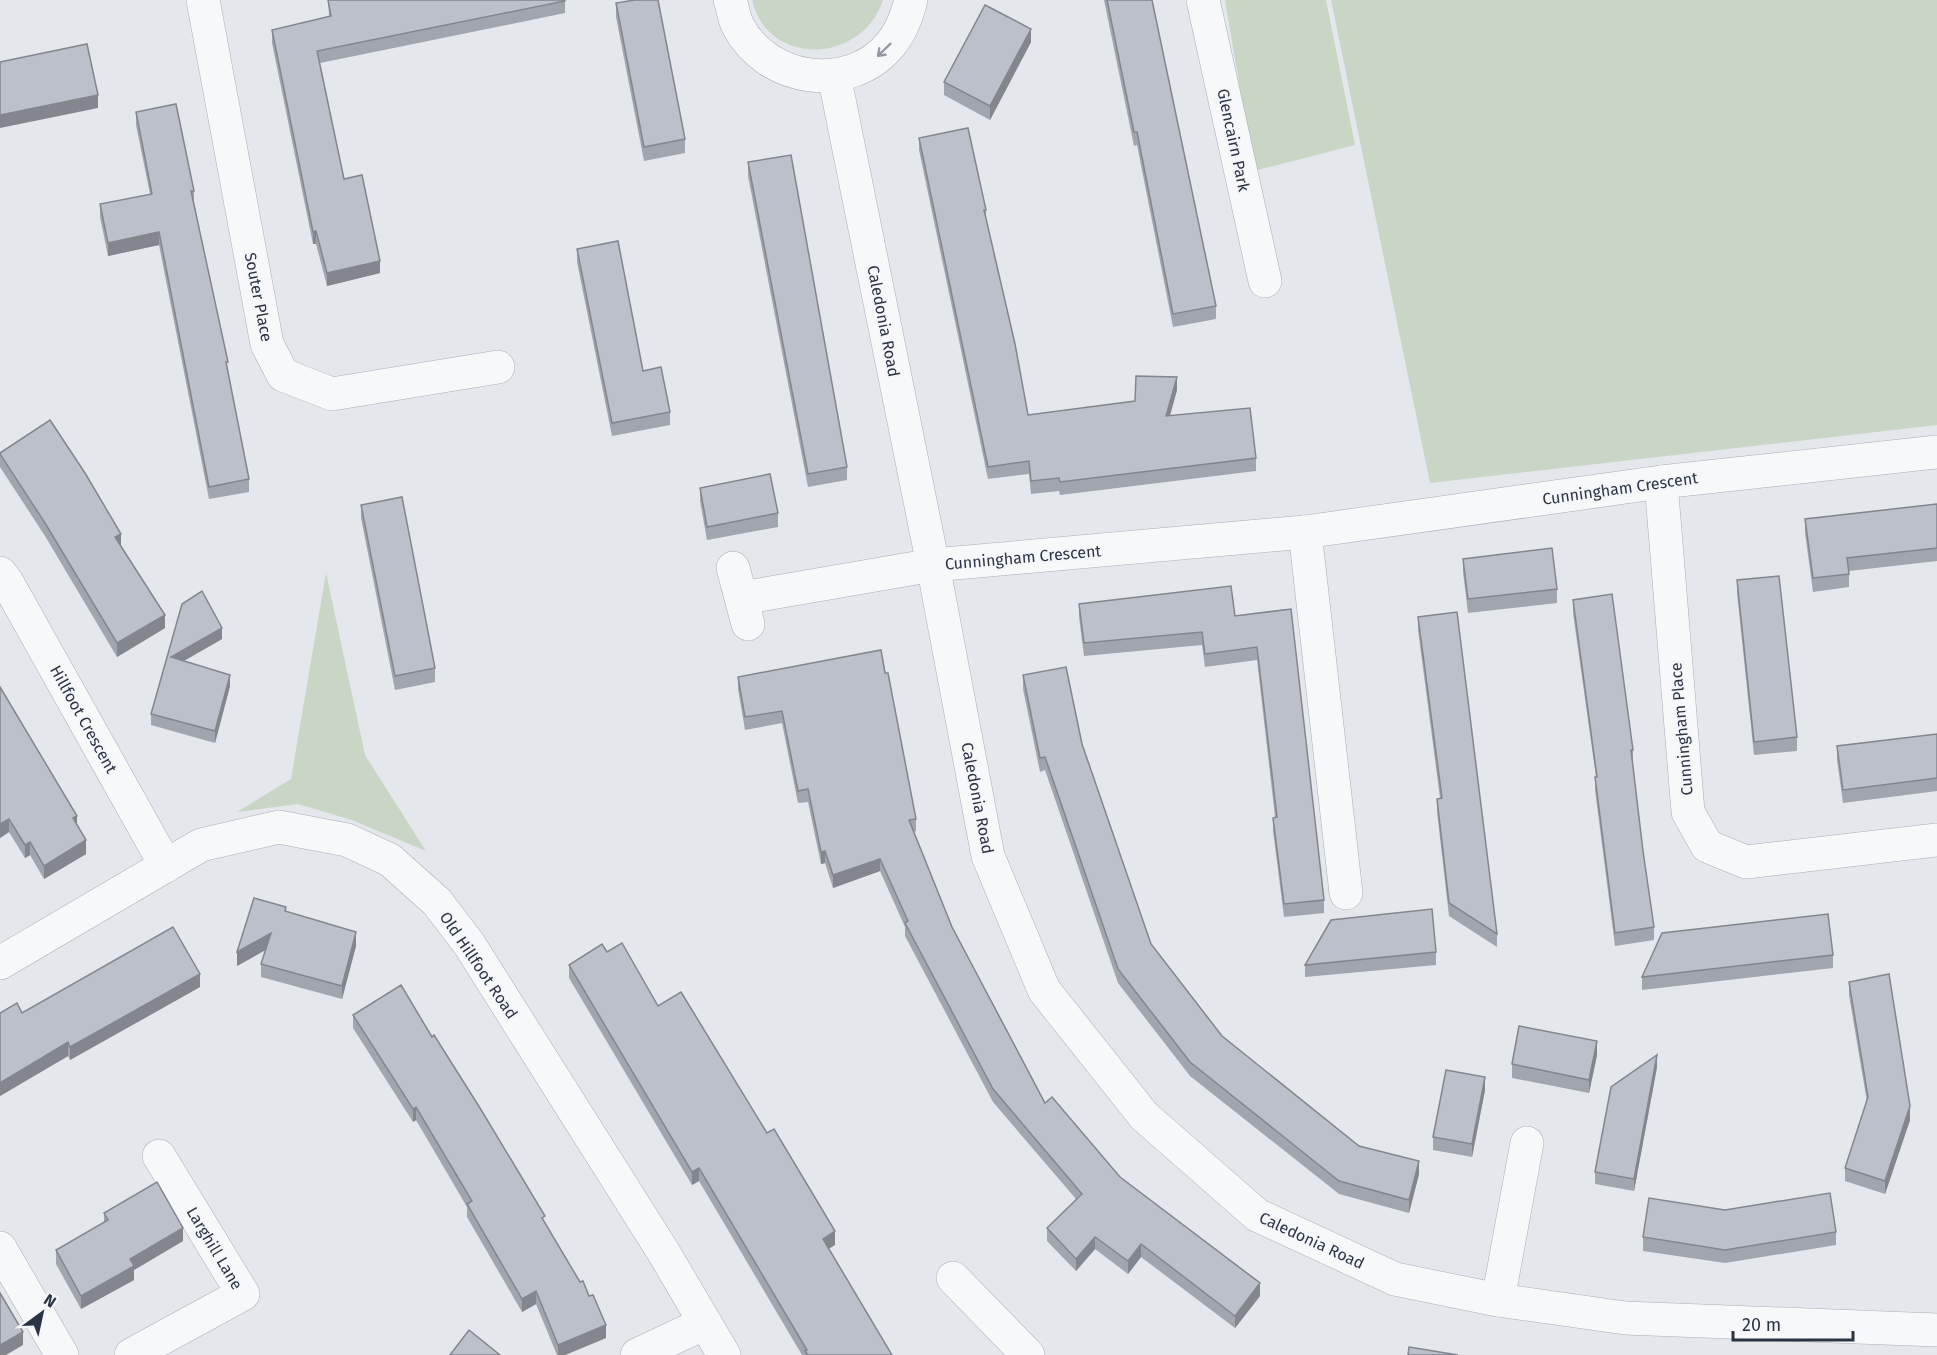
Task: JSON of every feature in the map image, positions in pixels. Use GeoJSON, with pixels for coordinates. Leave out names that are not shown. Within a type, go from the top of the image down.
{"type":"FeatureCollection","features":[{"type":"Feature","properties":{"kind":"street","name":"Souter Place"},"geometry":{"type":"LineString","coordinates":[[203,0],[267,344],[283,375],[332,394],[498,367]]}},
{"type":"Feature","properties":{"kind":"street"},"geometry":{"type":"LineString","coordinates":[[730,0],[738,26],[750,44],[768,60],[796,73],[808,75],[834,75],[860,67],[874,59],[889,46],[904,23],[911,0]]}},
{"type":"Feature","properties":{"kind":"street","name":"Glencairn Park"},"geometry":{"type":"LineString","coordinates":[[1203,0],[1265,280]]}},
{"type":"Feature","properties":{"kind":"street","name":"Caledonia Road"},"geometry":{"type":"LineString","coordinates":[[834,75],[933,565],[988,856],[1044,990],[1144,1116],[1257,1215],[1395,1279],[1498,1300],[1625,1318],[1937,1330]]}},
{"type":"Feature","properties":{"kind":"street","name":"Cunningham Crescent"},"geometry":{"type":"LineString","coordinates":[[741,596],[933,565],[1305,532],[1661,482],[1937,452]]}},
{"type":"Feature","properties":{"kind":"street","name":"Cunningham Place"},"geometry":{"type":"LineString","coordinates":[[1661,482],[1688,812],[1707,846],[1746,862],[1937,840]]}},
{"type":"Feature","properties":{"kind":"street"},"geometry":{"type":"LineString","coordinates":[[1305,532],[1346,893]]}},
{"type":"Feature","properties":{"kind":"street","name":"Hillfoot Crescent"},"geometry":{"type":"LineString","coordinates":[[0,573],[166,866]]}},
{"type":"Feature","properties":{"kind":"street","name":"Old Hillfoot Road"},"geometry":{"type":"LineString","coordinates":[[0,963],[201,845],[279,827],[346,840],[390,860],[437,902],[469,944],[664,1253],[724,1355]]}},
{"type":"Feature","properties":{"kind":"street"},"geometry":{"type":"LineString","coordinates":[[1498,1300],[1527,1143]]}},
{"type":"Feature","properties":{"kind":"street","name":"Larghill Lane"},"geometry":{"type":"LineString","coordinates":[[131,1355],[243,1294],[159,1156]]}},
{"type":"Feature","properties":{"kind":"street"},"geometry":{"type":"LineString","coordinates":[[0,1248],[62,1355]]}},
{"type":"Feature","properties":{"kind":"street"},"geometry":{"type":"LineString","coordinates":[[953,1278],[1028,1355]]}},
{"type":"Feature","properties":{"kind":"street"},"geometry":{"type":"LineString","coordinates":[[637,1355],[705,1323]]}},
{"type":"Feature","properties":{"kind":"green space"},"geometry":{"type":"Polygon","coordinates":[[[752,0],[883,0],[872,21],[856,37],[837,46],[816,50],[795,47],[776,38],[761,22],[752,0]]]}},
{"type":"Feature","properties":{"kind":"green space"},"geometry":{"type":"Polygon","coordinates":[[[1225,0],[1326,0],[1355,145],[1254,171],[1225,0]]]}},
{"type":"Feature","properties":{"kind":"green space"},"geometry":{"type":"Polygon","coordinates":[[[1331,0],[1937,0],[1937,425],[1430,483],[1331,0]]]}},
{"type":"Feature","properties":{"kind":"green space"},"geometry":{"type":"Polygon","coordinates":[[[326,573],[365,755],[426,851],[352,820],[298,804],[237,812],[291,779],[326,573]]]}},
{"type":"Feature","properties":{"kind":"building"},"geometry":{"type":"Polygon","coordinates":[[[328,0],[565,1],[317,51],[344,179],[362,175],[380,261],[327,273],[316,231],[313,232],[272,30],[331,16],[328,0]]]}},
{"type":"Feature","properties":{"kind":"building"},"geometry":{"type":"Polygon","coordinates":[[[658,0],[685,139],[644,147],[616,3],[658,0]]]}},
{"type":"Feature","properties":{"kind":"building"},"geometry":{"type":"Polygon","coordinates":[[[1107,0],[1152,0],[1216,306],[1173,314],[1137,132],[1134,132],[1107,0]]]}},
{"type":"Feature","properties":{"kind":"building"},"geometry":{"type":"Polygon","coordinates":[[[985,5],[1031,29],[990,106],[944,82],[985,5]]]}},
{"type":"Feature","properties":{"kind":"building"},"geometry":{"type":"Polygon","coordinates":[[[87,44],[98,95],[0,115],[0,62],[87,44]]]}},
{"type":"Feature","properties":{"kind":"building"},"geometry":{"type":"Polygon","coordinates":[[[176,104],[194,191],[191,191],[228,362],[226,362],[249,479],[209,487],[159,232],[108,243],[100,204],[152,194],[136,112],[176,104]]]}},
{"type":"Feature","properties":{"kind":"building"},"geometry":{"type":"Polygon","coordinates":[[[968,128],[986,210],[984,210],[1015,344],[1028,415],[1135,401],[1136,376],[1177,377],[1166,416],[1250,408],[1256,458],[1060,482],[1059,478],[1031,481],[1029,461],[988,467],[919,138],[968,128]]]}},
{"type":"Feature","properties":{"kind":"building"},"geometry":{"type":"Polygon","coordinates":[[[791,155],[847,467],[808,474],[748,162],[791,155]]]}},
{"type":"Feature","properties":{"kind":"building"},"geometry":{"type":"Polygon","coordinates":[[[618,241],[643,371],[661,367],[670,412],[612,423],[577,249],[618,241]]]}},
{"type":"Feature","properties":{"kind":"building"},"geometry":{"type":"Polygon","coordinates":[[[50,420],[121,534],[115,537],[165,615],[117,643],[45,523],[0,454],[50,420]]]}},
{"type":"Feature","properties":{"kind":"building"},"geometry":{"type":"Polygon","coordinates":[[[770,474],[778,513],[707,527],[700,488],[770,474]]]}},
{"type":"Feature","properties":{"kind":"building"},"geometry":{"type":"Polygon","coordinates":[[[402,497],[435,668],[395,676],[361,505],[402,497]]]}},
{"type":"Feature","properties":{"kind":"building"},"geometry":{"type":"Polygon","coordinates":[[[1937,504],[1937,548],[1847,558],[1849,574],[1813,578],[1805,519],[1937,504]]]}},
{"type":"Feature","properties":{"kind":"building"},"geometry":{"type":"Polygon","coordinates":[[[1552,548],[1557,589],[1468,599],[1463,559],[1552,548]]]}},
{"type":"Feature","properties":{"kind":"building"},"geometry":{"type":"Polygon","coordinates":[[[1779,576],[1797,737],[1754,742],[1737,580],[1779,576]]]}},
{"type":"Feature","properties":{"kind":"building"},"geometry":{"type":"Polygon","coordinates":[[[1231,586],[1235,616],[1291,609],[1324,900],[1284,904],[1273,818],[1277,817],[1257,647],[1205,654],[1202,632],[1084,643],[1079,604],[1231,586]]]}},
{"type":"Feature","properties":{"kind":"building"},"geometry":{"type":"Polygon","coordinates":[[[202,591],[222,628],[171,657],[230,675],[215,731],[151,714],[182,604],[202,591]]]}},
{"type":"Feature","properties":{"kind":"building"},"geometry":{"type":"Polygon","coordinates":[[[1612,594],[1654,927],[1615,933],[1573,600],[1612,594]]]}},
{"type":"Feature","properties":{"kind":"building"},"geometry":{"type":"Polygon","coordinates":[[[1457,612],[1497,934],[1449,903],[1437,799],[1442,798],[1418,617],[1457,612]]]}},
{"type":"Feature","properties":{"kind":"building"},"geometry":{"type":"Polygon","coordinates":[[[881,650],[885,673],[888,673],[916,819],[909,820],[952,927],[1045,1103],[1052,1097],[1120,1177],[1260,1283],[1235,1316],[1141,1244],[1128,1261],[1095,1237],[1076,1259],[1047,1228],[1082,1194],[993,1089],[905,923],[908,921],[880,859],[833,875],[825,851],[821,852],[808,789],[798,791],[782,711],[745,717],[738,677],[881,650]]]}},
{"type":"Feature","properties":{"kind":"building"},"geometry":{"type":"Polygon","coordinates":[[[1066,667],[1082,744],[1151,944],[1222,1036],[1359,1146],[1419,1161],[1409,1200],[1339,1181],[1190,1062],[1118,969],[1045,757],[1040,758],[1023,675],[1066,667]]]}},
{"type":"Feature","properties":{"kind":"building"},"geometry":{"type":"Polygon","coordinates":[[[0,687],[77,816],[73,818],[86,840],[44,866],[30,842],[25,845],[9,819],[0,824],[0,687]]]}},
{"type":"Feature","properties":{"kind":"building"},"geometry":{"type":"Polygon","coordinates":[[[1937,734],[1937,778],[1843,790],[1837,746],[1937,734]]]}},
{"type":"Feature","properties":{"kind":"building"},"geometry":{"type":"Polygon","coordinates":[[[254,898],[286,907],[285,911],[356,932],[342,986],[261,964],[271,933],[237,952],[254,898]]]}},
{"type":"Feature","properties":{"kind":"building"},"geometry":{"type":"Polygon","coordinates":[[[1432,909],[1436,952],[1305,965],[1331,920],[1432,909]]]}},
{"type":"Feature","properties":{"kind":"building"},"geometry":{"type":"Polygon","coordinates":[[[1828,914],[1833,955],[1642,977],[1662,933],[1828,914]]]}},
{"type":"Feature","properties":{"kind":"building"},"geometry":{"type":"Polygon","coordinates":[[[173,927],[200,974],[70,1047],[68,1042],[0,1083],[0,1013],[17,1003],[22,1013],[173,927]]]}},
{"type":"Feature","properties":{"kind":"building"},"geometry":{"type":"Polygon","coordinates":[[[622,943],[658,1006],[681,992],[767,1133],[774,1129],[835,1231],[823,1239],[892,1355],[808,1355],[805,1351],[807,1350],[699,1168],[692,1172],[569,965],[602,944],[607,952],[622,943]]]}},
{"type":"Feature","properties":{"kind":"building"},"geometry":{"type":"Polygon","coordinates":[[[1889,974],[1910,1106],[1885,1181],[1845,1168],[1868,1097],[1849,982],[1889,974]]]}},
{"type":"Feature","properties":{"kind":"building"},"geometry":{"type":"Polygon","coordinates":[[[401,985],[432,1037],[434,1035],[480,1108],[545,1216],[542,1218],[580,1282],[583,1281],[589,1296],[593,1295],[606,1325],[558,1345],[536,1291],[522,1299],[467,1204],[472,1201],[416,1107],[413,1109],[353,1015],[401,985]]]}},
{"type":"Feature","properties":{"kind":"building"},"geometry":{"type":"Polygon","coordinates":[[[1519,1026],[1597,1041],[1589,1080],[1512,1064],[1519,1026]]]}},
{"type":"Feature","properties":{"kind":"building"},"geometry":{"type":"Polygon","coordinates":[[[1657,1055],[1634,1179],[1595,1172],[1611,1087],[1657,1055]]]}},
{"type":"Feature","properties":{"kind":"building"},"geometry":{"type":"Polygon","coordinates":[[[1446,1070],[1485,1077],[1472,1144],[1433,1137],[1446,1070]]]}},
{"type":"Feature","properties":{"kind":"building"},"geometry":{"type":"Polygon","coordinates":[[[157,1182],[183,1228],[130,1259],[134,1266],[81,1296],[56,1250],[108,1220],[104,1213],[157,1182]]]}},
{"type":"Feature","properties":{"kind":"building"},"geometry":{"type":"Polygon","coordinates":[[[1830,1193],[1836,1232],[1725,1250],[1643,1237],[1649,1198],[1725,1210],[1830,1193]]]}},
{"type":"Feature","properties":{"kind":"building"},"geometry":{"type":"Polygon","coordinates":[[[0,1293],[23,1332],[0,1345],[0,1293]]]}},
{"type":"Feature","properties":{"kind":"building"},"geometry":{"type":"Polygon","coordinates":[[[469,1330],[500,1355],[450,1355],[469,1330]]]}},
{"type":"Feature","properties":{"kind":"building"},"geometry":{"type":"Polygon","coordinates":[[[1409,1347],[1458,1355],[1408,1355],[1409,1347]]]}}]}
